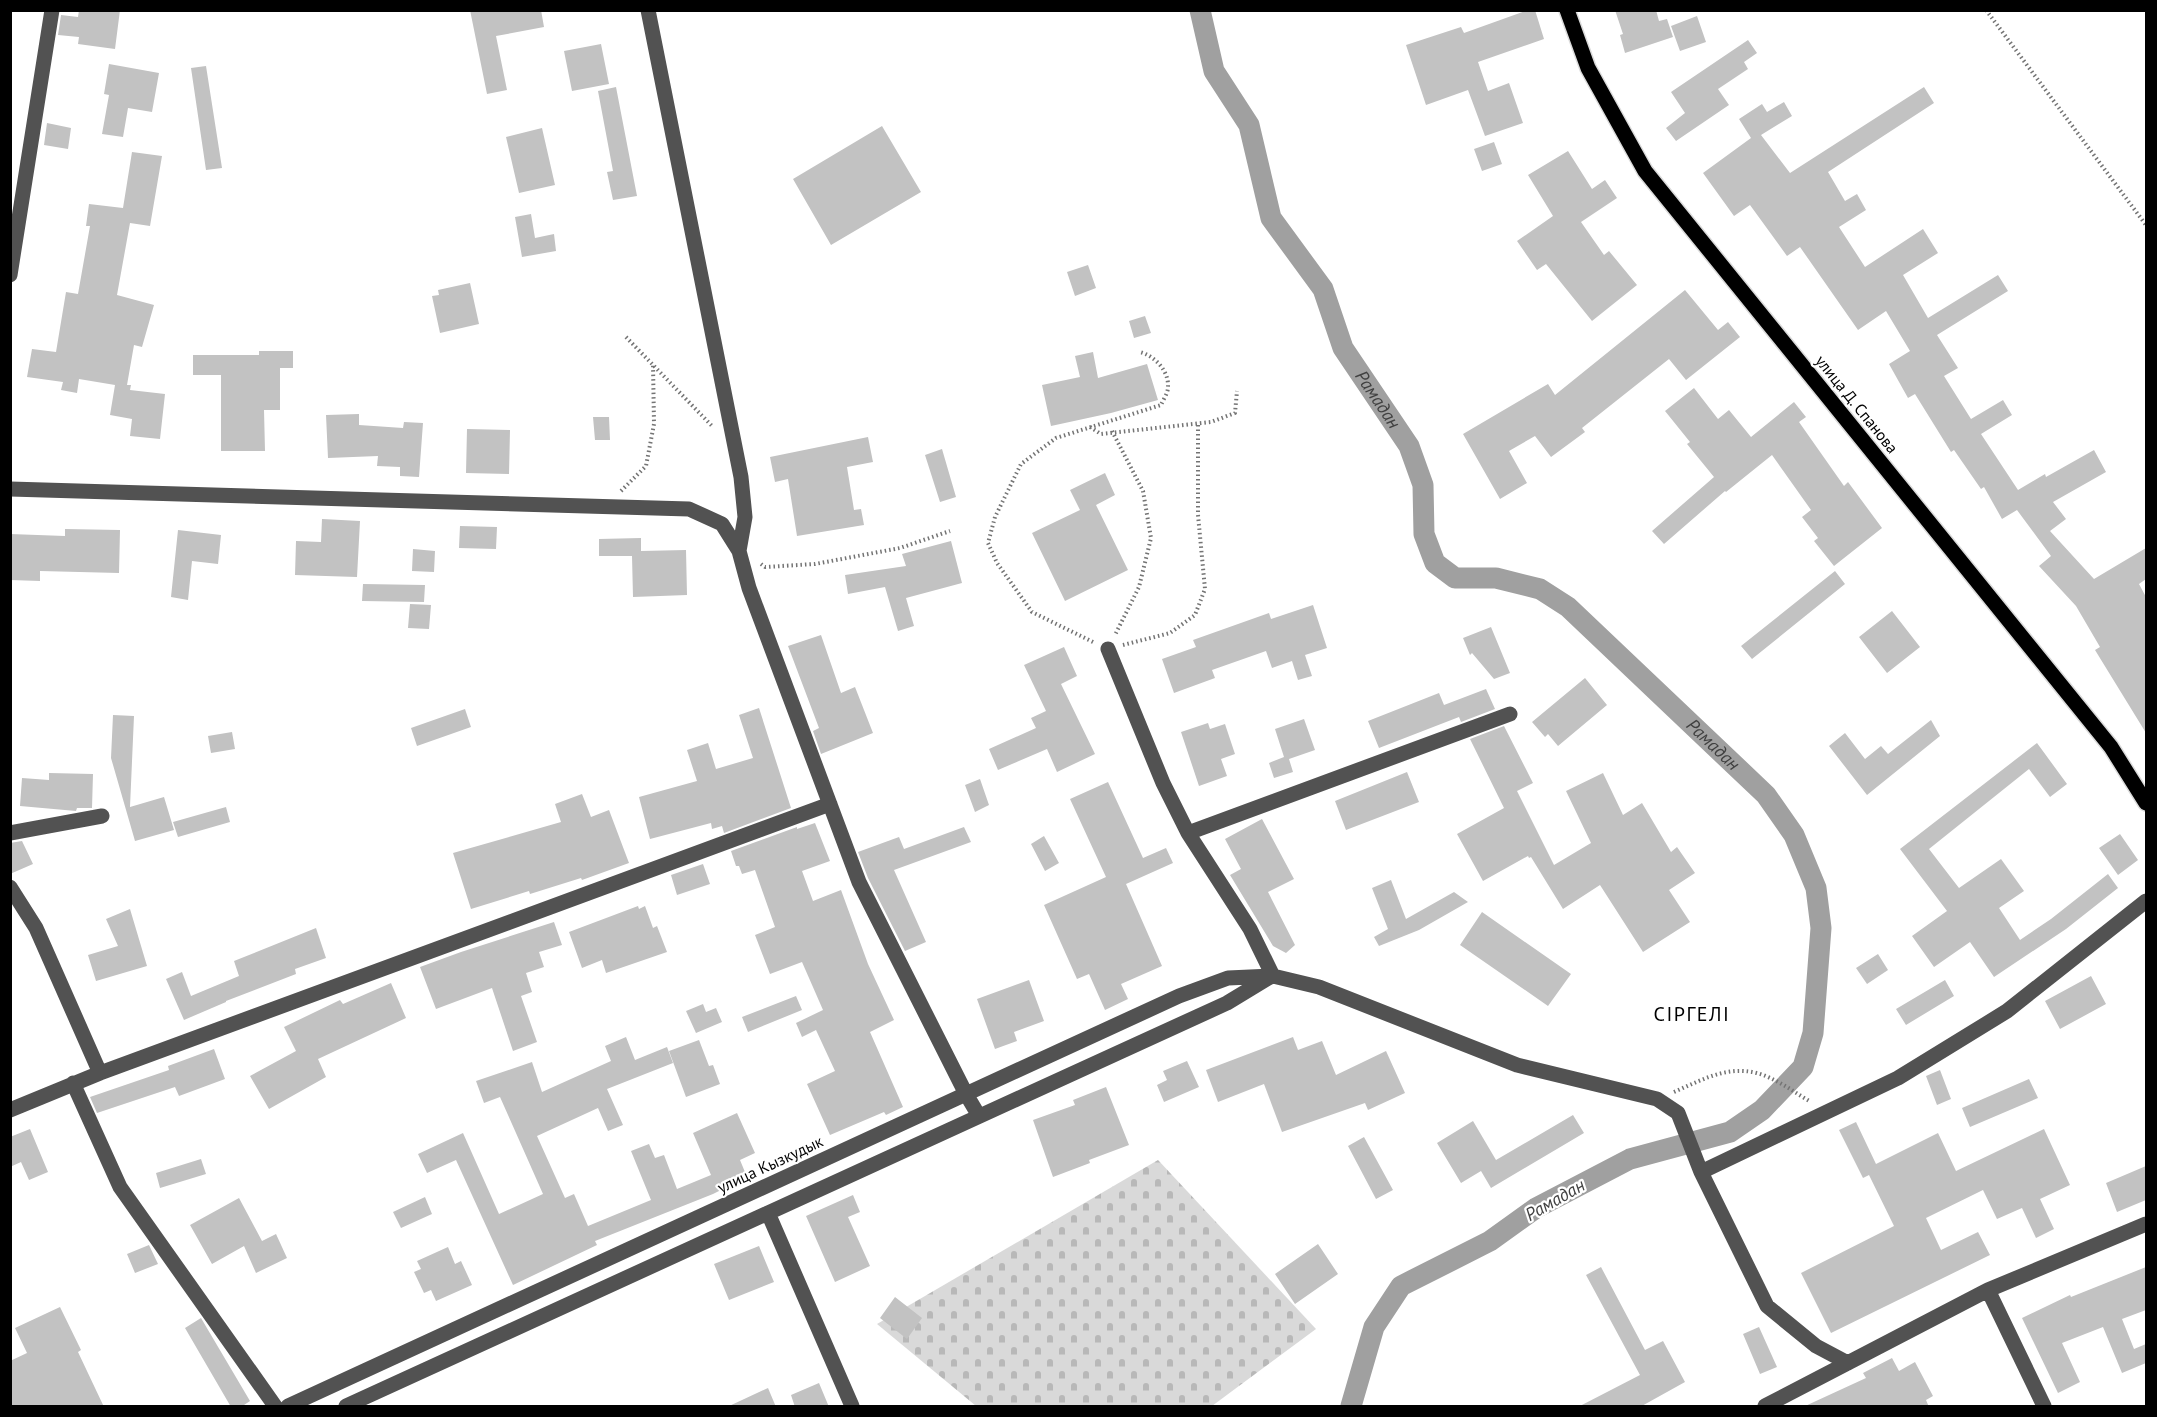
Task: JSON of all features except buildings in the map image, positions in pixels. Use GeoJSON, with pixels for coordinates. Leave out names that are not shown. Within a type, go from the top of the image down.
{"type":"FeatureCollection","features":[{"type":"Feature","properties":{"kind":"main road","name":"улица Д. Спанова"},"geometry":{"type":"LineString","coordinates":[[1567,10],[1588,68],[1645,171],[2111,747],[2146,803]]}},
{"type":"Feature","properties":{"kind":"street"},"geometry":{"type":"LineString","coordinates":[[10,275],[52,10]]}},
{"type":"Feature","properties":{"kind":"street"},"geometry":{"type":"LineString","coordinates":[[648,10],[741,477],[745,517],[739,551]]}},
{"type":"Feature","properties":{"kind":"street"},"geometry":{"type":"LineString","coordinates":[[10,489],[689,509],[722,524],[739,551],[749,588],[859,882],[979,1116]]}},
{"type":"Feature","properties":{"kind":"street"},"geometry":{"type":"LineString","coordinates":[[346,1407],[1227,1003],[1273,976],[1250,929],[1188,833],[1163,783],[1108,649]]}},
{"type":"Feature","properties":{"kind":"street"},"geometry":{"type":"LineString","coordinates":[[1188,833],[1510,714]]}},
{"type":"Feature","properties":{"kind":"street"},"geometry":{"type":"LineString","coordinates":[[10,1110],[73,1083],[830,804]]}},
{"type":"Feature","properties":{"kind":"street"},"geometry":{"type":"LineString","coordinates":[[10,833],[102,816]]}},
{"type":"Feature","properties":{"kind":"street"},"geometry":{"type":"LineString","coordinates":[[10,887],[36,928],[100,1073]]}},
{"type":"Feature","properties":{"kind":"street"},"geometry":{"type":"LineString","coordinates":[[1701,1172],[1898,1078],[1918,1066],[2007,1011],[2146,901]]}},
{"type":"Feature","properties":{"kind":"street","name":"улица Кызкудык"},"geometry":{"type":"LineString","coordinates":[[288,1407],[1179,996],[1228,978],[1273,976],[1319,987],[1517,1065],[1657,1099]]}},
{"type":"Feature","properties":{"kind":"street"},"geometry":{"type":"LineString","coordinates":[[73,1083],[120,1187],[275,1407]]}},
{"type":"Feature","properties":{"kind":"street"},"geometry":{"type":"LineString","coordinates":[[1657,1099],[1678,1113],[1701,1172],[1767,1306],[1816,1346],[1848,1363]]}},
{"type":"Feature","properties":{"kind":"street"},"geometry":{"type":"LineString","coordinates":[[768,1213],[852,1407]]}},
{"type":"Feature","properties":{"kind":"street"},"geometry":{"type":"LineString","coordinates":[[685,1223],[696,1246]]}},
{"type":"Feature","properties":{"kind":"street"},"geometry":{"type":"LineString","coordinates":[[1765,1407],[1988,1290],[2146,1224]]}},
{"type":"Feature","properties":{"kind":"street"},"geometry":{"type":"LineString","coordinates":[[1988,1290],[2044,1407]]}},
{"type":"Feature","properties":{"kind":"street"},"geometry":{"type":"LineString","coordinates":[[421,1345],[435,1366]]}},
{"type":"Feature","properties":{"kind":"path"},"geometry":{"type":"LineString","coordinates":[[1986,10],[2146,225]]}},
{"type":"Feature","properties":{"kind":"path"},"geometry":{"type":"LineString","coordinates":[[627,337],[713,428]]}},
{"type":"Feature","properties":{"kind":"path"},"geometry":{"type":"LineString","coordinates":[[1140,352],[1147,354],[1163,368],[1168,388],[1161,405],[1056,438],[1021,464],[995,517],[988,543],[997,563],[1032,612],[1108,649],[1170,633],[1195,615],[1206,589],[1198,515],[1198,423]]}},
{"type":"Feature","properties":{"kind":"path"},"geometry":{"type":"LineString","coordinates":[[606,506],[646,466],[654,424],[653,364]]}},
{"type":"Feature","properties":{"kind":"path"},"geometry":{"type":"LineString","coordinates":[[1090,427],[1101,434],[1112,431],[1212,422],[1234,413],[1237,391]]}},
{"type":"Feature","properties":{"kind":"path"},"geometry":{"type":"LineString","coordinates":[[1108,649],[1139,587],[1151,538],[1143,491],[1112,431]]}},
{"type":"Feature","properties":{"kind":"path"},"geometry":{"type":"LineString","coordinates":[[739,551],[765,567],[814,564],[900,548],[950,531]]}},
{"type":"Feature","properties":{"kind":"path"},"geometry":{"type":"LineString","coordinates":[[1657,1099],[1723,1071],[1748,1070],[1770,1077],[1794,1093]]}},
{"type":"Feature","properties":{"kind":"green space"},"geometry":{"type":"Polygon","coordinates":[[[1158,1160],[1316,1329],[1212,1406],[976,1406],[877,1324],[1158,1160]]]}},
{"type":"Feature","properties":{"kind":"waterway","name":"Рамадан"},"geometry":{"type":"LineString","coordinates":[[1200,10],[1214,71],[1249,125],[1271,218],[1323,289],[1343,348],[1409,446],[1423,485],[1424,534],[1435,563],[1455,578],[1496,578],[1540,589],[1568,607],[1766,795],[1794,835],[1816,888],[1821,928],[1813,1033],[1803,1067],[1762,1110],[1730,1132],[1630,1159],[1536,1208],[1490,1241],[1401,1286],[1374,1327],[1351,1406]]}},
{"type":"Feature","properties":{"kind":"district","name":"СІРГЕЛІ"},"geometry":{"type":"Point","coordinates":[1692,1014]}}]}
